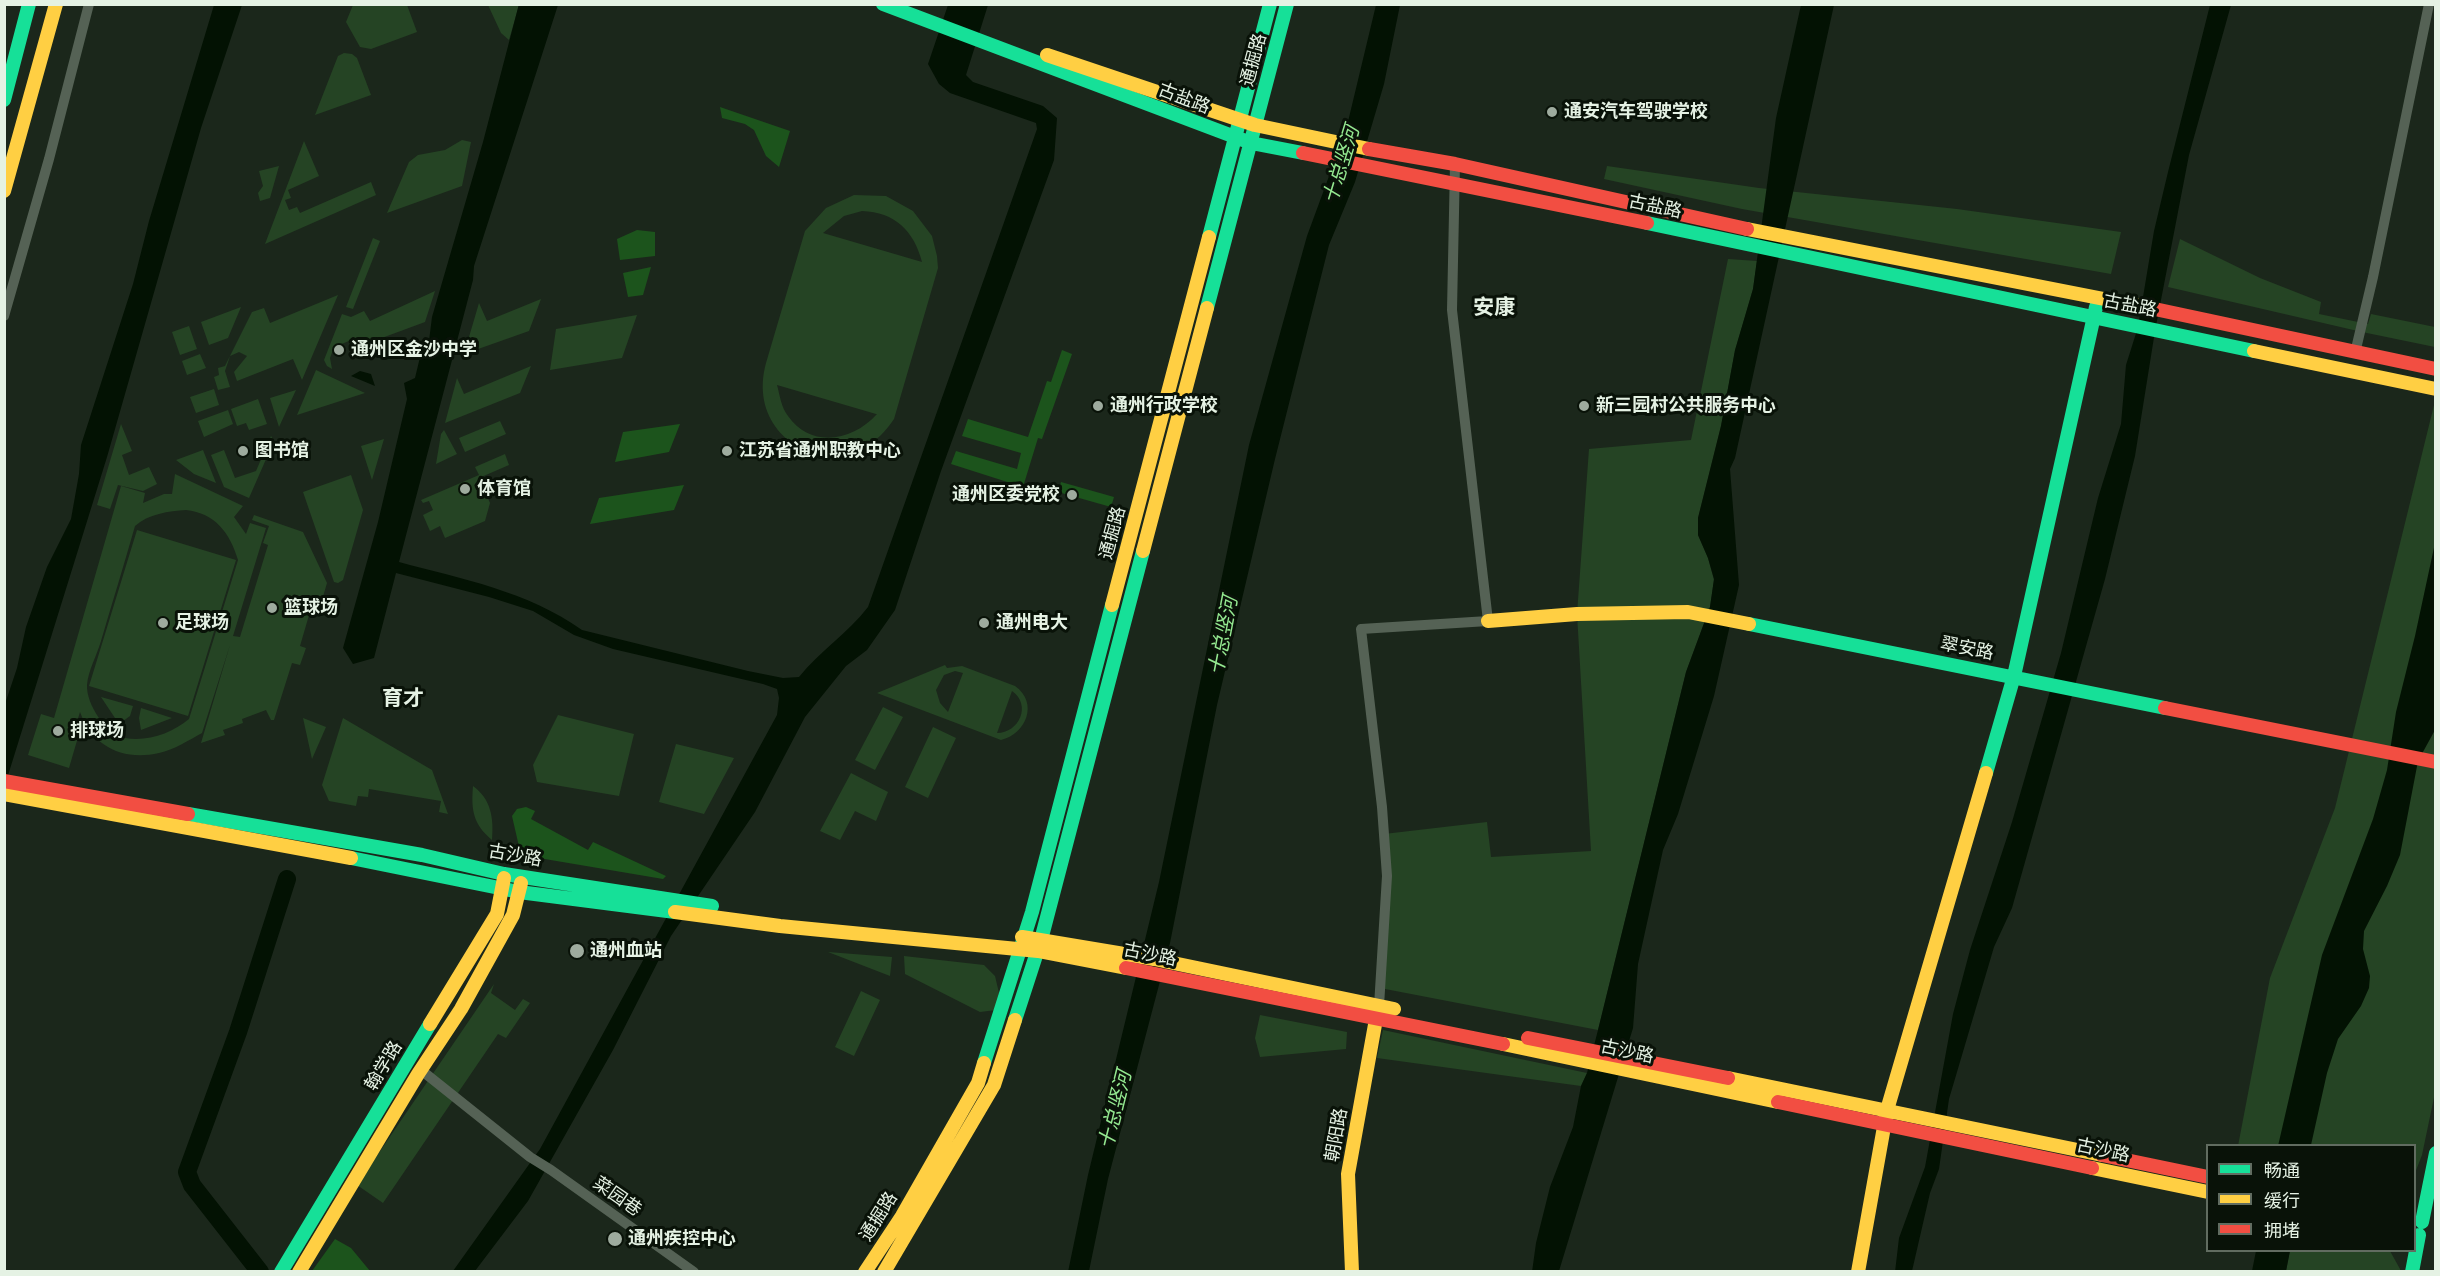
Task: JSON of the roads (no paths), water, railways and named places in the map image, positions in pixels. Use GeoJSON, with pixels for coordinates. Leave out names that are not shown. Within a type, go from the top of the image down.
{"type":"FeatureCollection","features":[{"type":"Feature","properties":{"kind":"main road"},"geometry":{"type":"LineString","coordinates":[[4,100],[29,4]]}},
{"type":"Feature","properties":{"kind":"main road"},"geometry":{"type":"LineString","coordinates":[[4,191],[56,4]]}},
{"type":"Feature","properties":{"kind":"main road","name":"古盐路"},"geometry":{"type":"LineString","coordinates":[[883,4],[1255,125],[1455,164],[1752,231],[2099,297],[2436,369]]}},
{"type":"Feature","properties":{"kind":"main road","name":"古盐路"},"geometry":{"type":"LineString","coordinates":[[905,4],[941,22]]}},
{"type":"Feature","properties":{"kind":"main road","name":"通掘路"},"geometry":{"type":"LineString","coordinates":[[865,1272],[922,1181],[978,1083],[1022,943],[1133,530],[1233,137],[1270,4]]}},
{"type":"Feature","properties":{"kind":"main road","name":"通掘路"},"geometry":{"type":"LineString","coordinates":[[884,1272],[994,1085],[1040,945],[1287,4]]}},
{"type":"Feature","properties":{"kind":"main road","name":"古盐路"},"geometry":{"type":"LineString","coordinates":[[986,38],[1233,137],[1251,142],[2169,331],[2436,389]]}},
{"type":"Feature","properties":{"kind":"main road"},"geometry":{"type":"LineString","coordinates":[[1858,1272],[1883,1125],[2014,676],[2099,297]]}},
{"type":"Feature","properties":{"kind":"main road","name":"翠安路"},"geometry":{"type":"LineString","coordinates":[[1488,621],[1577,614],[1688,612],[2430,761]]}},
{"type":"Feature","properties":{"kind":"main road","name":"古沙路"},"geometry":{"type":"LineString","coordinates":[[4,781],[14,792],[519,892],[780,926],[1022,943]]}},
{"type":"Feature","properties":{"kind":"main road","name":"古沙路"},"geometry":{"type":"LineString","coordinates":[[14,792],[422,855],[504,874],[770,915],[1022,943]]}},
{"type":"Feature","properties":{"kind":"main road","name":"翰学路"},"geometry":{"type":"LineString","coordinates":[[280,1272],[497,914],[504,874]]}},
{"type":"Feature","properties":{"kind":"main road","name":"翰学路"},"geometry":{"type":"LineString","coordinates":[[299,1272],[421,1070],[461,1009],[513,915],[522,877]]}},
{"type":"Feature","properties":{"kind":"main road"},"geometry":{"type":"LineString","coordinates":[[1022,943],[1040,945]]}},
{"type":"Feature","properties":{"kind":"main road","name":"古沙路"},"geometry":{"type":"LineString","coordinates":[[1040,945],[1122,954],[1180,972],[1585,1056],[1925,1118],[1959,1133],[2206,1192]]}},
{"type":"Feature","properties":{"kind":"main road","name":"古沙路"},"geometry":{"type":"LineString","coordinates":[[1040,945],[1122,968],[1180,972]]}},
{"type":"Feature","properties":{"kind":"main road","name":"朝阳路"},"geometry":{"type":"LineString","coordinates":[[1352,1272],[1348,1174],[1378,1012]]}},
{"type":"Feature","properties":{"kind":"main road","name":"古沙路"},"geometry":{"type":"LineString","coordinates":[[1639,1067],[1919,1133],[1959,1133],[2206,1178]]}},
{"type":"Feature","properties":{"kind":"main road"},"geometry":{"type":"LineString","coordinates":[[2412,1272],[2436,1153]]}},
{"type":"Feature","properties":{"kind":"main road"},"geometry":{"type":"LineString","coordinates":[[2421,1228],[2436,1238]]}},
{"type":"Feature","properties":{"kind":"street"},"geometry":{"type":"LineString","coordinates":[[4,316],[49,159],[89,4]]}},
{"type":"Feature","properties":{"kind":"street"},"geometry":{"type":"LineString","coordinates":[[2355,352],[2373,277],[2429,4]]}},
{"type":"Feature","properties":{"kind":"street"},"geometry":{"type":"LineString","coordinates":[[1378,1012],[1387,876],[1382,807],[1362,629],[1488,621],[1452,310],[1455,164]]}},
{"type":"Feature","properties":{"kind":"street","name":"菜园巷"},"geometry":{"type":"LineString","coordinates":[[421,1070],[530,1157],[694,1272]]}},
{"type":"Feature","properties":{"kind":"water"},"geometry":{"type":"Polygon","coordinates":[[[519,4],[558,5],[474,266],[473,280],[399,562],[517,596],[539,605],[582,630],[748,671],[783,678],[799,677],[868,607],[1037,129],[1036,123],[950,93],[939,84],[928,64],[948,5],[988,5],[966,75],[973,82],[1043,106],[1057,118],[1054,160],[941,471],[895,610],[867,650],[846,666],[805,717],[755,812],[671,936],[613,1050],[528,1201],[475,1271],[453,1271],[540,1149],[777,715],[779,698],[777,689],[763,684],[613,649],[574,635],[533,611],[396,573],[374,658],[353,664],[343,648],[378,522],[407,399],[404,383],[415,378],[421,353],[428,349],[432,317],[483,142],[519,4]]]}},
{"type":"Feature","properties":{"kind":"water"},"geometry":{"type":"Polygon","coordinates":[[[214,5],[242,5],[201,128],[107,457],[5,785],[5,704],[17,668],[26,627],[47,567],[71,519],[79,474],[81,445],[133,284],[149,221],[214,5]]]}},
{"type":"Feature","properties":{"kind":"water","name":"十总竖河"},"geometry":{"type":"Polygon","coordinates":[[[1376,5],[1400,5],[1384,84],[1355,182],[1329,245],[1275,459],[1217,705],[1170,943],[1108,1179],[1089,1271],[1068,1272],[1088,1175],[1159,882],[1249,445],[1307,236],[1346,130],[1376,5]]]}},
{"type":"Feature","properties":{"kind":"water"},"geometry":{"type":"Polygon","coordinates":[[[1801,5],[1834,5],[1735,458],[1730,469],[1739,585],[1714,696],[1678,814],[1663,850],[1638,964],[1633,1028],[1559,1271],[1532,1272],[1536,1243],[1550,1187],[1573,1127],[1581,1086],[1587,1073],[1686,672],[1710,607],[1714,579],[1698,535],[1698,518],[1721,426],[1735,350],[1753,289],[1776,118],[1801,5]]]}},
{"type":"Feature","properties":{"kind":"water"},"geometry":{"type":"Polygon","coordinates":[[[2210,5],[2231,5],[2189,155],[2155,331],[2135,456],[2105,579],[2012,908],[1994,947],[1949,1099],[1939,1169],[1930,1193],[1912,1271],[1895,1272],[1899,1238],[1925,1167],[1953,1014],[1970,950],[2012,822],[2061,653],[2098,498],[2121,424],[2126,365],[2138,327],[2154,231],[2210,5]]]}},
{"type":"Feature","properties":{"kind":"water"},"geometry":{"type":"Polygon","coordinates":[[[360,371],[371,374],[375,386],[351,376],[360,371]]]}},
{"type":"Feature","properties":{"kind":"water"},"geometry":{"type":"Polygon","coordinates":[[[2435,543],[2435,730],[2418,761],[2400,855],[2364,931],[2363,949],[2370,976],[2369,988],[2361,1006],[2338,1039],[2327,1073],[2311,1144],[2278,1144],[2322,955],[2373,819],[2387,770],[2396,712],[2435,543]]]}},
{"type":"Feature","properties":{"kind":"water"},"geometry":{"type":"Polygon","coordinates":[[[2256,1252],[2290,1252],[2286,1271],[2252,1271],[2256,1252]]]}},
{"type":"Feature","properties":{"kind":"waterway"},"geometry":{"type":"LineString","coordinates":[[260,1272],[192,1185],[187,1172],[238,1032],[287,879]]}},
{"type":"Feature","properties":{"kind":"place","name":"通安汽车驾驶学校"},"geometry":{"type":"Point","coordinates":[1552,112]}},
{"type":"Feature","properties":{"kind":"place","name":"通州区金沙中学"},"geometry":{"type":"Point","coordinates":[339,350]}},
{"type":"Feature","properties":{"kind":"place","name":"通州行政学校"},"geometry":{"type":"Point","coordinates":[1098,406]}},
{"type":"Feature","properties":{"kind":"place","name":"新三园村公共服务中心"},"geometry":{"type":"Point","coordinates":[1584,406]}},
{"type":"Feature","properties":{"kind":"place","name":"图书馆"},"geometry":{"type":"Point","coordinates":[243,451]}},
{"type":"Feature","properties":{"kind":"place","name":"江苏省通州职教中心"},"geometry":{"type":"Point","coordinates":[727,451]}},
{"type":"Feature","properties":{"kind":"place","name":"体育馆"},"geometry":{"type":"Point","coordinates":[465,489]}},
{"type":"Feature","properties":{"kind":"place","name":"通州区委党校"},"geometry":{"type":"Point","coordinates":[1072,495]}},
{"type":"Feature","properties":{"kind":"place","name":"篮球场"},"geometry":{"type":"Point","coordinates":[272,608]}},
{"type":"Feature","properties":{"kind":"place","name":"足球场"},"geometry":{"type":"Point","coordinates":[163,623]}},
{"type":"Feature","properties":{"kind":"place","name":"通州电大"},"geometry":{"type":"Point","coordinates":[984,623]}},
{"type":"Feature","properties":{"kind":"place","name":"排球场"},"geometry":{"type":"Point","coordinates":[58,731]}},
{"type":"Feature","properties":{"kind":"place","name":"通州血站"},"geometry":{"type":"Point","coordinates":[577,951]}},
{"type":"Feature","properties":{"kind":"place","name":"通州疾控中心"},"geometry":{"type":"Point","coordinates":[615,1239]}},
{"type":"Feature","properties":{"kind":"district","name":"安康"},"geometry":{"type":"Point","coordinates":[1494,308]}},
{"type":"Feature","properties":{"kind":"district","name":"育才"},"geometry":{"type":"Point","coordinates":[403,699]}}]}
